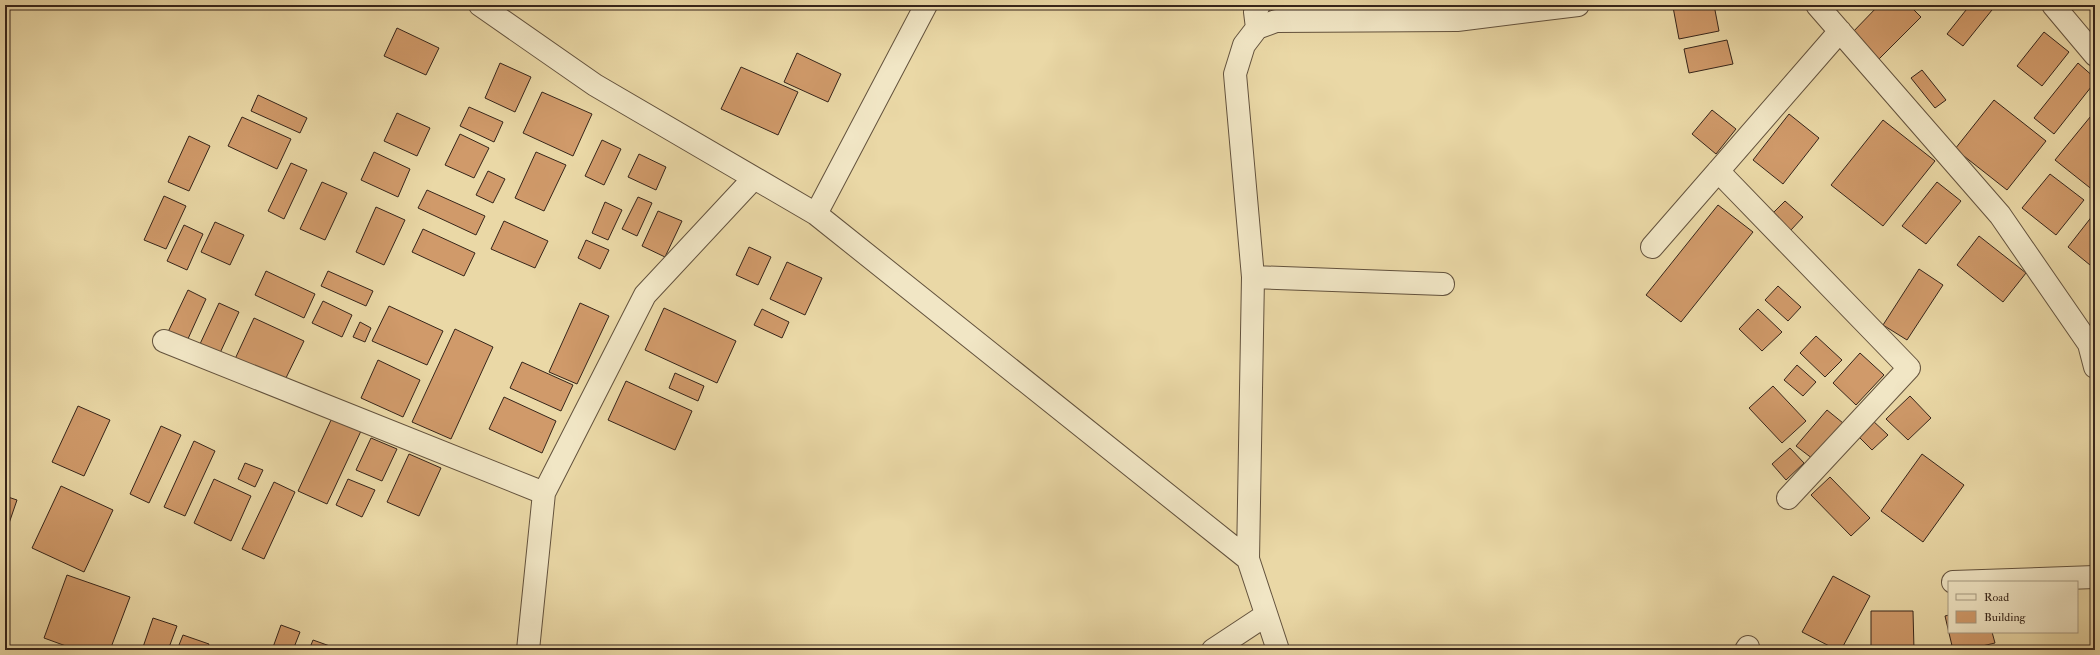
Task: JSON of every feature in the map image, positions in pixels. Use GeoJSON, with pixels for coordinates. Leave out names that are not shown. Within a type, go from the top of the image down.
{"type":"FeatureCollection","features":[{"type":"Feature","properties":{"kind":"street"},"geometry":{"type":"LineString","coordinates":[[480,5],[595,85],[816,214],[1248,559]]}},
{"type":"Feature","properties":{"kind":"street"},"geometry":{"type":"LineString","coordinates":[[816,214],[926,5]]}},
{"type":"Feature","properties":{"kind":"street"},"geometry":{"type":"LineString","coordinates":[[1257,28],[1255,12],[1259,5]]}},
{"type":"Feature","properties":{"kind":"street"},"geometry":{"type":"LineString","coordinates":[[1278,650],[1248,559],[1253,277],[1235,74],[1244,45],[1257,28],[1276,21],[1457,20],[1578,5]]}},
{"type":"Feature","properties":{"kind":"street"},"geometry":{"type":"LineString","coordinates":[[1817,5],[2000,215],[2092,340],[2095,367]]}},
{"type":"Feature","properties":{"kind":"street"},"geometry":{"type":"LineString","coordinates":[[2053,5],[2095,55]]}},
{"type":"Feature","properties":{"kind":"street"},"geometry":{"type":"LineString","coordinates":[[1652,247],[1840,31]]}},
{"type":"Feature","properties":{"kind":"street"},"geometry":{"type":"LineString","coordinates":[[1718,171],[1909,368],[1788,498]]}},
{"type":"Feature","properties":{"kind":"street"},"geometry":{"type":"LineString","coordinates":[[528,650],[544,493],[645,295],[754,178]]}},
{"type":"Feature","properties":{"kind":"street"},"geometry":{"type":"LineString","coordinates":[[1253,277],[1443,284]]}},
{"type":"Feature","properties":{"kind":"street"},"geometry":{"type":"LineString","coordinates":[[164,341],[544,493]]}},
{"type":"Feature","properties":{"kind":"street"},"geometry":{"type":"LineString","coordinates":[[1976,581],[2095,577]]}},
{"type":"Feature","properties":{"kind":"street"},"geometry":{"type":"LineString","coordinates":[[1213,650],[1266,615]]}},
{"type":"Feature","properties":{"kind":"building"},"geometry":{"type":"Polygon","coordinates":[[[1681,5],[1714,5],[1719,31],[1679,39],[1673,7],[1681,5]]]}},
{"type":"Feature","properties":{"kind":"building"},"geometry":{"type":"Polygon","coordinates":[[[1879,5],[1909,5],[1921,17],[1877,61],[1850,35],[1879,5]]]}},
{"type":"Feature","properties":{"kind":"building"},"geometry":{"type":"Polygon","coordinates":[[[1970,5],[1996,5],[1963,46],[1947,34],[1970,5]]]}},
{"type":"Feature","properties":{"kind":"building"},"geometry":{"type":"Polygon","coordinates":[[[397,28],[439,48],[426,75],[384,56],[397,28]]]}},
{"type":"Feature","properties":{"kind":"building"},"geometry":{"type":"Polygon","coordinates":[[[2044,32],[2069,52],[2042,86],[2017,66],[2044,32]]]}},
{"type":"Feature","properties":{"kind":"building"},"geometry":{"type":"Polygon","coordinates":[[[1727,40],[1733,64],[1689,73],[1684,49],[1727,40]]]}},
{"type":"Feature","properties":{"kind":"building"},"geometry":{"type":"Polygon","coordinates":[[[797,53],[841,74],[828,102],[784,82],[797,53]]]}},
{"type":"Feature","properties":{"kind":"building"},"geometry":{"type":"Polygon","coordinates":[[[500,63],[531,77],[515,112],[485,98],[500,63]]]}},
{"type":"Feature","properties":{"kind":"building"},"geometry":{"type":"Polygon","coordinates":[[[2078,63],[2095,78],[2095,82],[2054,134],[2034,118],[2078,63]]]}},
{"type":"Feature","properties":{"kind":"building"},"geometry":{"type":"Polygon","coordinates":[[[741,67],[798,92],[778,135],[721,109],[741,67]]]}},
{"type":"Feature","properties":{"kind":"building"},"geometry":{"type":"Polygon","coordinates":[[[1922,70],[1946,100],[1935,108],[1911,78],[1922,70]]]}},
{"type":"Feature","properties":{"kind":"building"},"geometry":{"type":"Polygon","coordinates":[[[542,92],[592,114],[573,156],[523,133],[542,92]]]}},
{"type":"Feature","properties":{"kind":"building"},"geometry":{"type":"Polygon","coordinates":[[[258,95],[307,118],[300,133],[251,111],[258,95]]]}},
{"type":"Feature","properties":{"kind":"building"},"geometry":{"type":"Polygon","coordinates":[[[1994,100],[2046,141],[2007,190],[1955,149],[1994,100]]]}},
{"type":"Feature","properties":{"kind":"building"},"geometry":{"type":"Polygon","coordinates":[[[469,107],[503,122],[494,142],[460,126],[469,107]]]}},
{"type":"Feature","properties":{"kind":"building"},"geometry":{"type":"Polygon","coordinates":[[[1712,110],[1736,129],[1716,154],[1692,134],[1712,110]]]}},
{"type":"Feature","properties":{"kind":"building"},"geometry":{"type":"Polygon","coordinates":[[[2095,111],[2095,189],[2094,191],[2055,160],[2095,111]]]}},
{"type":"Feature","properties":{"kind":"building"},"geometry":{"type":"Polygon","coordinates":[[[397,113],[430,128],[417,156],[384,141],[397,113]]]}},
{"type":"Feature","properties":{"kind":"building"},"geometry":{"type":"Polygon","coordinates":[[[1789,114],[1819,138],[1783,184],[1753,160],[1789,114]]]}},
{"type":"Feature","properties":{"kind":"building"},"geometry":{"type":"Polygon","coordinates":[[[242,117],[291,139],[277,169],[228,146],[242,117]]]}},
{"type":"Feature","properties":{"kind":"building"},"geometry":{"type":"Polygon","coordinates":[[[1883,120],[1935,161],[1883,226],[1831,185],[1883,120]]]}},
{"type":"Feature","properties":{"kind":"building"},"geometry":{"type":"Polygon","coordinates":[[[460,134],[489,148],[474,178],[445,165],[460,134]]]}},
{"type":"Feature","properties":{"kind":"building"},"geometry":{"type":"Polygon","coordinates":[[[189,136],[210,146],[189,191],[168,182],[189,136]]]}},
{"type":"Feature","properties":{"kind":"building"},"geometry":{"type":"Polygon","coordinates":[[[602,140],[621,149],[604,185],[585,176],[602,140]]]}},
{"type":"Feature","properties":{"kind":"building"},"geometry":{"type":"Polygon","coordinates":[[[374,152],[410,169],[398,197],[361,180],[374,152]]]}},
{"type":"Feature","properties":{"kind":"building"},"geometry":{"type":"Polygon","coordinates":[[[536,152],[566,165],[544,211],[515,198],[536,152]]]}},
{"type":"Feature","properties":{"kind":"building"},"geometry":{"type":"Polygon","coordinates":[[[639,154],[666,167],[656,190],[628,177],[639,154]]]}},
{"type":"Feature","properties":{"kind":"building"},"geometry":{"type":"Polygon","coordinates":[[[291,163],[307,170],[284,219],[268,211],[291,163]]]}},
{"type":"Feature","properties":{"kind":"building"},"geometry":{"type":"Polygon","coordinates":[[[488,171],[505,179],[493,203],[476,195],[488,171]]]}},
{"type":"Feature","properties":{"kind":"building"},"geometry":{"type":"Polygon","coordinates":[[[2050,174],[2084,200],[2056,235],[2022,208],[2050,174]]]}},
{"type":"Feature","properties":{"kind":"building"},"geometry":{"type":"Polygon","coordinates":[[[322,182],[347,193],[325,240],[300,229],[322,182]]]}},
{"type":"Feature","properties":{"kind":"building"},"geometry":{"type":"Polygon","coordinates":[[[1937,182],[1961,201],[1926,244],[1902,226],[1937,182]]]}},
{"type":"Feature","properties":{"kind":"building"},"geometry":{"type":"Polygon","coordinates":[[[427,190],[485,216],[476,235],[418,208],[427,190]]]}},
{"type":"Feature","properties":{"kind":"building"},"geometry":{"type":"Polygon","coordinates":[[[164,196],[186,206],[166,249],[144,240],[164,196]]]}},
{"type":"Feature","properties":{"kind":"building"},"geometry":{"type":"Polygon","coordinates":[[[638,197],[652,203],[637,236],[622,229],[638,197]]]}},
{"type":"Feature","properties":{"kind":"building"},"geometry":{"type":"Polygon","coordinates":[[[1785,201],[1803,217],[1791,230],[1773,213],[1785,201]]]}},
{"type":"Feature","properties":{"kind":"building"},"geometry":{"type":"Polygon","coordinates":[[[605,202],[622,210],[608,240],[592,233],[605,202]]]}},
{"type":"Feature","properties":{"kind":"building"},"geometry":{"type":"Polygon","coordinates":[[[1718,205],[1753,232],[1681,322],[1646,295],[1718,205]]]}},
{"type":"Feature","properties":{"kind":"building"},"geometry":{"type":"Polygon","coordinates":[[[376,207],[405,220],[384,265],[356,252],[376,207]]]}},
{"type":"Feature","properties":{"kind":"building"},"geometry":{"type":"Polygon","coordinates":[[[658,211],[682,221],[665,257],[642,246],[658,211]]]}},
{"type":"Feature","properties":{"kind":"building"},"geometry":{"type":"Polygon","coordinates":[[[2093,215],[2095,216],[2095,259],[2090,265],[2068,247],[2093,215]]]}},
{"type":"Feature","properties":{"kind":"building"},"geometry":{"type":"Polygon","coordinates":[[[504,221],[548,241],[535,268],[491,249],[504,221]]]}},
{"type":"Feature","properties":{"kind":"building"},"geometry":{"type":"Polygon","coordinates":[[[215,222],[244,235],[230,265],[201,252],[215,222]]]}},
{"type":"Feature","properties":{"kind":"building"},"geometry":{"type":"Polygon","coordinates":[[[184,225],[203,234],[187,270],[167,261],[184,225]]]}},
{"type":"Feature","properties":{"kind":"building"},"geometry":{"type":"Polygon","coordinates":[[[423,229],[475,253],[464,276],[412,252],[423,229]]]}},
{"type":"Feature","properties":{"kind":"building"},"geometry":{"type":"Polygon","coordinates":[[[1979,236],[2026,273],[2003,302],[1957,265],[1979,236]]]}},
{"type":"Feature","properties":{"kind":"building"},"geometry":{"type":"Polygon","coordinates":[[[586,240],[609,250],[600,269],[578,258],[586,240]]]}},
{"type":"Feature","properties":{"kind":"building"},"geometry":{"type":"Polygon","coordinates":[[[749,247],[771,257],[758,285],[736,275],[749,247]]]}},
{"type":"Feature","properties":{"kind":"building"},"geometry":{"type":"Polygon","coordinates":[[[787,262],[822,278],[805,315],[770,299],[787,262]]]}},
{"type":"Feature","properties":{"kind":"building"},"geometry":{"type":"Polygon","coordinates":[[[1919,269],[1943,285],[1907,340],[1883,325],[1919,269]]]}},
{"type":"Feature","properties":{"kind":"building"},"geometry":{"type":"Polygon","coordinates":[[[266,271],[315,294],[304,318],[255,295],[266,271]]]}},
{"type":"Feature","properties":{"kind":"building"},"geometry":{"type":"Polygon","coordinates":[[[328,271],[373,291],[366,306],[321,286],[328,271]]]}},
{"type":"Feature","properties":{"kind":"building"},"geometry":{"type":"Polygon","coordinates":[[[1778,286],[1801,307],[1788,321],[1765,300],[1778,286]]]}},
{"type":"Feature","properties":{"kind":"building"},"geometry":{"type":"Polygon","coordinates":[[[188,290],[206,299],[187,341],[168,332],[188,290]]]}},
{"type":"Feature","properties":{"kind":"building"},"geometry":{"type":"Polygon","coordinates":[[[323,301],[352,315],[342,337],[312,323],[323,301]]]}},
{"type":"Feature","properties":{"kind":"building"},"geometry":{"type":"Polygon","coordinates":[[[219,303],[239,312],[220,353],[200,344],[219,303]]]}},
{"type":"Feature","properties":{"kind":"building"},"geometry":{"type":"Polygon","coordinates":[[[580,303],[609,316],[577,384],[549,372],[580,303]]]}},
{"type":"Feature","properties":{"kind":"building"},"geometry":{"type":"Polygon","coordinates":[[[389,306],[443,331],[427,365],[372,341],[389,306]]]}},
{"type":"Feature","properties":{"kind":"building"},"geometry":{"type":"Polygon","coordinates":[[[664,308],[736,341],[717,383],[645,350],[664,308]]]}},
{"type":"Feature","properties":{"kind":"building"},"geometry":{"type":"Polygon","coordinates":[[[762,309],[789,322],[782,338],[754,325],[762,309]]]}},
{"type":"Feature","properties":{"kind":"building"},"geometry":{"type":"Polygon","coordinates":[[[1758,309],[1782,332],[1762,351],[1739,329],[1758,309]]]}},
{"type":"Feature","properties":{"kind":"building"},"geometry":{"type":"Polygon","coordinates":[[[254,318],[304,341],[284,382],[235,359],[254,318]]]}},
{"type":"Feature","properties":{"kind":"building"},"geometry":{"type":"Polygon","coordinates":[[[360,322],[371,328],[365,342],[353,337],[360,322]]]}},
{"type":"Feature","properties":{"kind":"building"},"geometry":{"type":"Polygon","coordinates":[[[455,329],[493,347],[451,439],[412,422],[455,329]]]}},
{"type":"Feature","properties":{"kind":"building"},"geometry":{"type":"Polygon","coordinates":[[[1816,336],[1842,360],[1825,377],[1800,353],[1816,336]]]}},
{"type":"Feature","properties":{"kind":"building"},"geometry":{"type":"Polygon","coordinates":[[[1860,353],[1884,375],[1856,405],[1833,383],[1860,353]]]}},
{"type":"Feature","properties":{"kind":"building"},"geometry":{"type":"Polygon","coordinates":[[[378,360],[420,380],[403,417],[361,398],[378,360]]]}},
{"type":"Feature","properties":{"kind":"building"},"geometry":{"type":"Polygon","coordinates":[[[522,362],[573,385],[561,411],[510,388],[522,362]]]}},
{"type":"Feature","properties":{"kind":"building"},"geometry":{"type":"Polygon","coordinates":[[[1797,365],[1816,382],[1803,396],[1784,380],[1797,365]]]}},
{"type":"Feature","properties":{"kind":"building"},"geometry":{"type":"Polygon","coordinates":[[[675,373],[704,386],[698,401],[669,388],[675,373]]]}},
{"type":"Feature","properties":{"kind":"building"},"geometry":{"type":"Polygon","coordinates":[[[626,381],[692,411],[675,450],[608,420],[626,381]]]}},
{"type":"Feature","properties":{"kind":"building"},"geometry":{"type":"Polygon","coordinates":[[[1773,386],[1806,421],[1782,443],[1749,408],[1773,386]]]}},
{"type":"Feature","properties":{"kind":"building"},"geometry":{"type":"Polygon","coordinates":[[[1910,396],[1931,418],[1908,440],[1886,419],[1910,396]]]}},
{"type":"Feature","properties":{"kind":"building"},"geometry":{"type":"Polygon","coordinates":[[[504,397],[556,421],[542,453],[489,429],[504,397]]]}},
{"type":"Feature","properties":{"kind":"building"},"geometry":{"type":"Polygon","coordinates":[[[78,406],[110,420],[84,476],[52,462],[78,406]]]}},
{"type":"Feature","properties":{"kind":"building"},"geometry":{"type":"Polygon","coordinates":[[[1827,410],[1843,423],[1813,459],[1796,446],[1827,410]]]}},
{"type":"Feature","properties":{"kind":"building"},"geometry":{"type":"Polygon","coordinates":[[[332,418],[361,431],[327,504],[298,491],[332,418]]]}},
{"type":"Feature","properties":{"kind":"building"},"geometry":{"type":"Polygon","coordinates":[[[1871,419],[1888,435],[1872,450],[1856,434],[1871,419]]]}},
{"type":"Feature","properties":{"kind":"building"},"geometry":{"type":"Polygon","coordinates":[[[161,426],[181,435],[149,503],[130,494],[161,426]]]}},
{"type":"Feature","properties":{"kind":"building"},"geometry":{"type":"Polygon","coordinates":[[[371,438],[397,449],[382,481],[356,470],[371,438]]]}},
{"type":"Feature","properties":{"kind":"building"},"geometry":{"type":"Polygon","coordinates":[[[194,441],[215,451],[185,516],[164,507],[194,441]]]}},
{"type":"Feature","properties":{"kind":"building"},"geometry":{"type":"Polygon","coordinates":[[[1790,448],[1804,463],[1786,480],[1772,464],[1790,448]]]}},
{"type":"Feature","properties":{"kind":"building"},"geometry":{"type":"Polygon","coordinates":[[[409,454],[441,468],[419,516],[387,502],[409,454]]]}},
{"type":"Feature","properties":{"kind":"building"},"geometry":{"type":"Polygon","coordinates":[[[1922,454],[1964,485],[1923,542],[1881,511],[1922,454]]]}},
{"type":"Feature","properties":{"kind":"building"},"geometry":{"type":"Polygon","coordinates":[[[245,463],[263,470],[255,487],[238,479],[245,463]]]}},
{"type":"Feature","properties":{"kind":"building"},"geometry":{"type":"Polygon","coordinates":[[[1830,477],[1870,518],[1851,536],[1811,495],[1830,477]]]}},
{"type":"Feature","properties":{"kind":"building"},"geometry":{"type":"Polygon","coordinates":[[[214,479],[251,496],[231,541],[194,523],[214,479]]]}},
{"type":"Feature","properties":{"kind":"building"},"geometry":{"type":"Polygon","coordinates":[[[348,479],[375,490],[362,517],[336,505],[348,479]]]}},
{"type":"Feature","properties":{"kind":"building"},"geometry":{"type":"Polygon","coordinates":[[[274,482],[295,492],[264,559],[242,549],[274,482]]]}},
{"type":"Feature","properties":{"kind":"building"},"geometry":{"type":"Polygon","coordinates":[[[61,486],[113,510],[84,572],[32,548],[61,486]]]}},
{"type":"Feature","properties":{"kind":"building"},"geometry":{"type":"Polygon","coordinates":[[[5,496],[17,500],[5,535],[5,496]]]}},
{"type":"Feature","properties":{"kind":"building"},"geometry":{"type":"Polygon","coordinates":[[[67,575],[130,597],[110,650],[77,650],[44,638],[67,575]]]}},
{"type":"Feature","properties":{"kind":"building"},"geometry":{"type":"Polygon","coordinates":[[[1833,576],[1870,596],[1841,650],[1837,650],[1802,632],[1833,576]]]}},
{"type":"Feature","properties":{"kind":"building"},"geometry":{"type":"Polygon","coordinates":[[[2091,590],[2095,590],[2095,650],[2094,650],[2091,590]]]}},
{"type":"Feature","properties":{"kind":"building"},"geometry":{"type":"Polygon","coordinates":[[[1871,611],[1913,611],[1914,650],[1871,650],[1871,611]]]}},
{"type":"Feature","properties":{"kind":"building"},"geometry":{"type":"Polygon","coordinates":[[[1948,615],[1948,629],[1945,616],[1948,615]]]}},
{"type":"Feature","properties":{"kind":"building"},"geometry":{"type":"Polygon","coordinates":[[[153,618],[177,626],[168,650],[142,650],[153,618]]]}},
{"type":"Feature","properties":{"kind":"building"},"geometry":{"type":"Polygon","coordinates":[[[281,625],[300,632],[293,650],[272,650],[281,625]]]}},
{"type":"Feature","properties":{"kind":"building"},"geometry":{"type":"Polygon","coordinates":[[[1949,633],[1992,633],[1995,643],[1965,650],[1953,650],[1949,633]]]}},
{"type":"Feature","properties":{"kind":"building"},"geometry":{"type":"Polygon","coordinates":[[[183,635],[209,644],[207,650],[177,650],[183,635]]]}},
{"type":"Feature","properties":{"kind":"building"},"geometry":{"type":"Polygon","coordinates":[[[313,640],[341,650],[309,650],[313,640]]]}}]}
